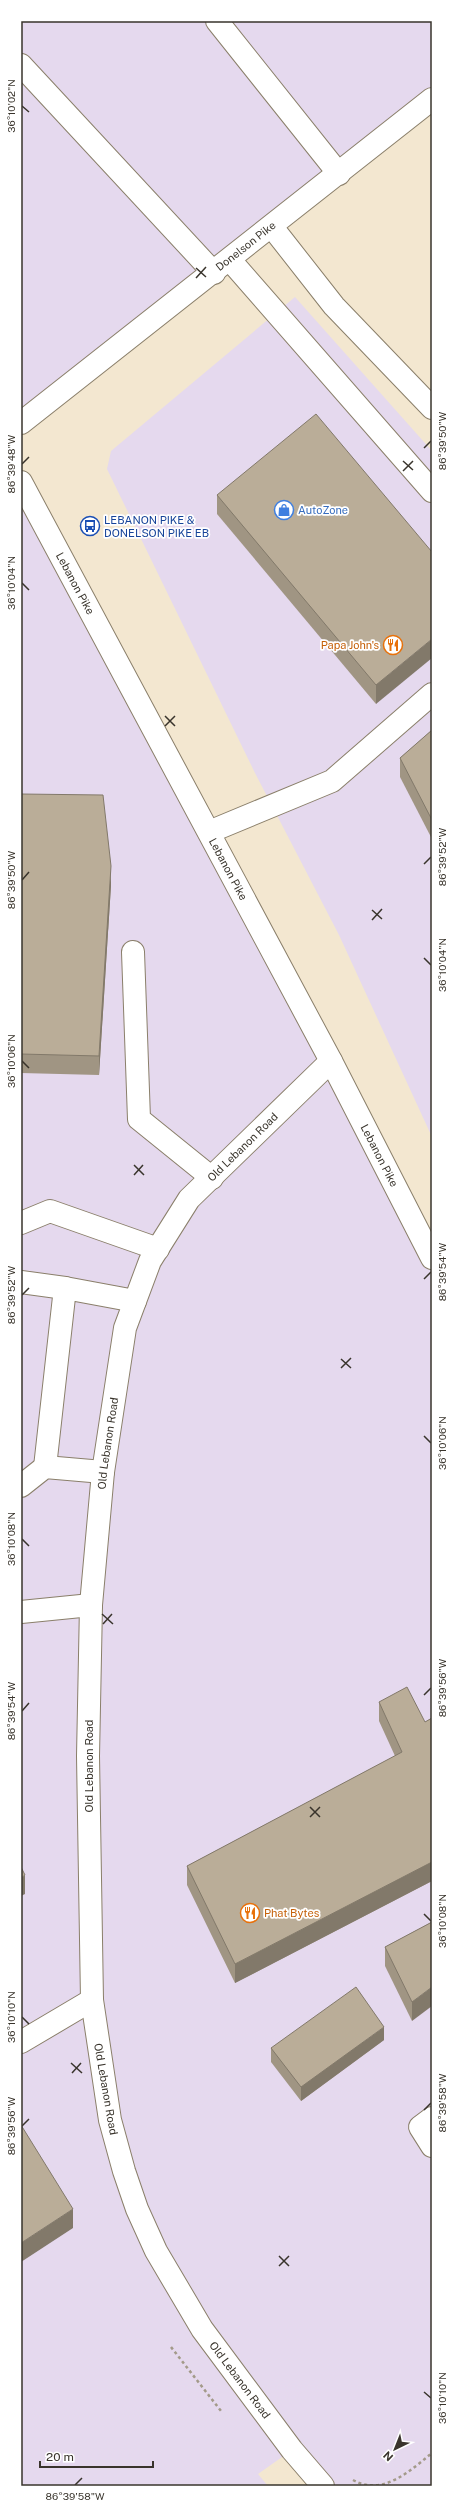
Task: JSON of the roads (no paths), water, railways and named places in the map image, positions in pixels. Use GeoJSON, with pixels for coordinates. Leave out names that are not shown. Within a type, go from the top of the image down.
{"type":"FeatureCollection","features":[{"type":"Feature","properties":{"kind":"street"},"geometry":{"type":"LineString","coordinates":[[217,21],[339,174]]}},
{"type":"Feature","properties":{"kind":"street"},"geometry":{"type":"LineString","coordinates":[[21,65],[222,266],[432,491]]}},
{"type":"Feature","properties":{"kind":"street","name":"Donelson Pike"},"geometry":{"type":"LineString","coordinates":[[21,423],[272,227],[432,99]]}},
{"type":"Feature","properties":{"kind":"street"},"geometry":{"type":"LineString","coordinates":[[272,227],[334,306],[432,408]]}},
{"type":"Feature","properties":{"kind":"street","name":"Lebanon Pike"},"geometry":{"type":"LineString","coordinates":[[21,482],[331,1061],[432,1258]]}},
{"type":"Feature","properties":{"kind":"street"},"geometry":{"type":"LineString","coordinates":[[208,832],[332,781],[432,694]]}},
{"type":"Feature","properties":{"kind":"street"},"geometry":{"type":"LineString","coordinates":[[133,952],[139,1119],[212,1178]]}},
{"type":"Feature","properties":{"kind":"street","name":"Old Lebanon Road"},"geometry":{"type":"LineString","coordinates":[[323,2486],[292,2450],[202,2329],[156,2251],[137,2209],[110,2120],[92,2000],[88,1756],[91,1604],[103,1472],[125,1328],[150,1261],[190,1199],[331,1061]]}},
{"type":"Feature","properties":{"kind":"street"},"geometry":{"type":"LineString","coordinates":[[21,1224],[50,1211],[158,1249]]}},
{"type":"Feature","properties":{"kind":"street"},"geometry":{"type":"LineString","coordinates":[[21,1282],[65,1288],[135,1301]]}},
{"type":"Feature","properties":{"kind":"street"},"geometry":{"type":"LineString","coordinates":[[45,1467],[65,1288]]}},
{"type":"Feature","properties":{"kind":"street"},"geometry":{"type":"LineString","coordinates":[[21,1486],[45,1467],[103,1472]]}},
{"type":"Feature","properties":{"kind":"street"},"geometry":{"type":"LineString","coordinates":[[21,1612],[91,1604]]}},
{"type":"Feature","properties":{"kind":"street"},"geometry":{"type":"LineString","coordinates":[[21,2042],[92,2000]]}},
{"type":"Feature","properties":{"kind":"street"},"geometry":{"type":"LineString","coordinates":[[432,2118],[420,2127],[432,2146]]}},
{"type":"Feature","properties":{"kind":"place","name":"AutoZone"},"geometry":{"type":"Point","coordinates":[284,510]}},
{"type":"Feature","properties":{"kind":"place","name":"LEBANON PIKE & DONELSON PIKE EB"},"geometry":{"type":"Point","coordinates":[90,526]}},
{"type":"Feature","properties":{"kind":"place","name":"Papa John's"},"geometry":{"type":"Point","coordinates":[393,645]}},
{"type":"Feature","properties":{"kind":"place","name":"Phat Bytes"},"geometry":{"type":"Point","coordinates":[250,1913]}}]}
